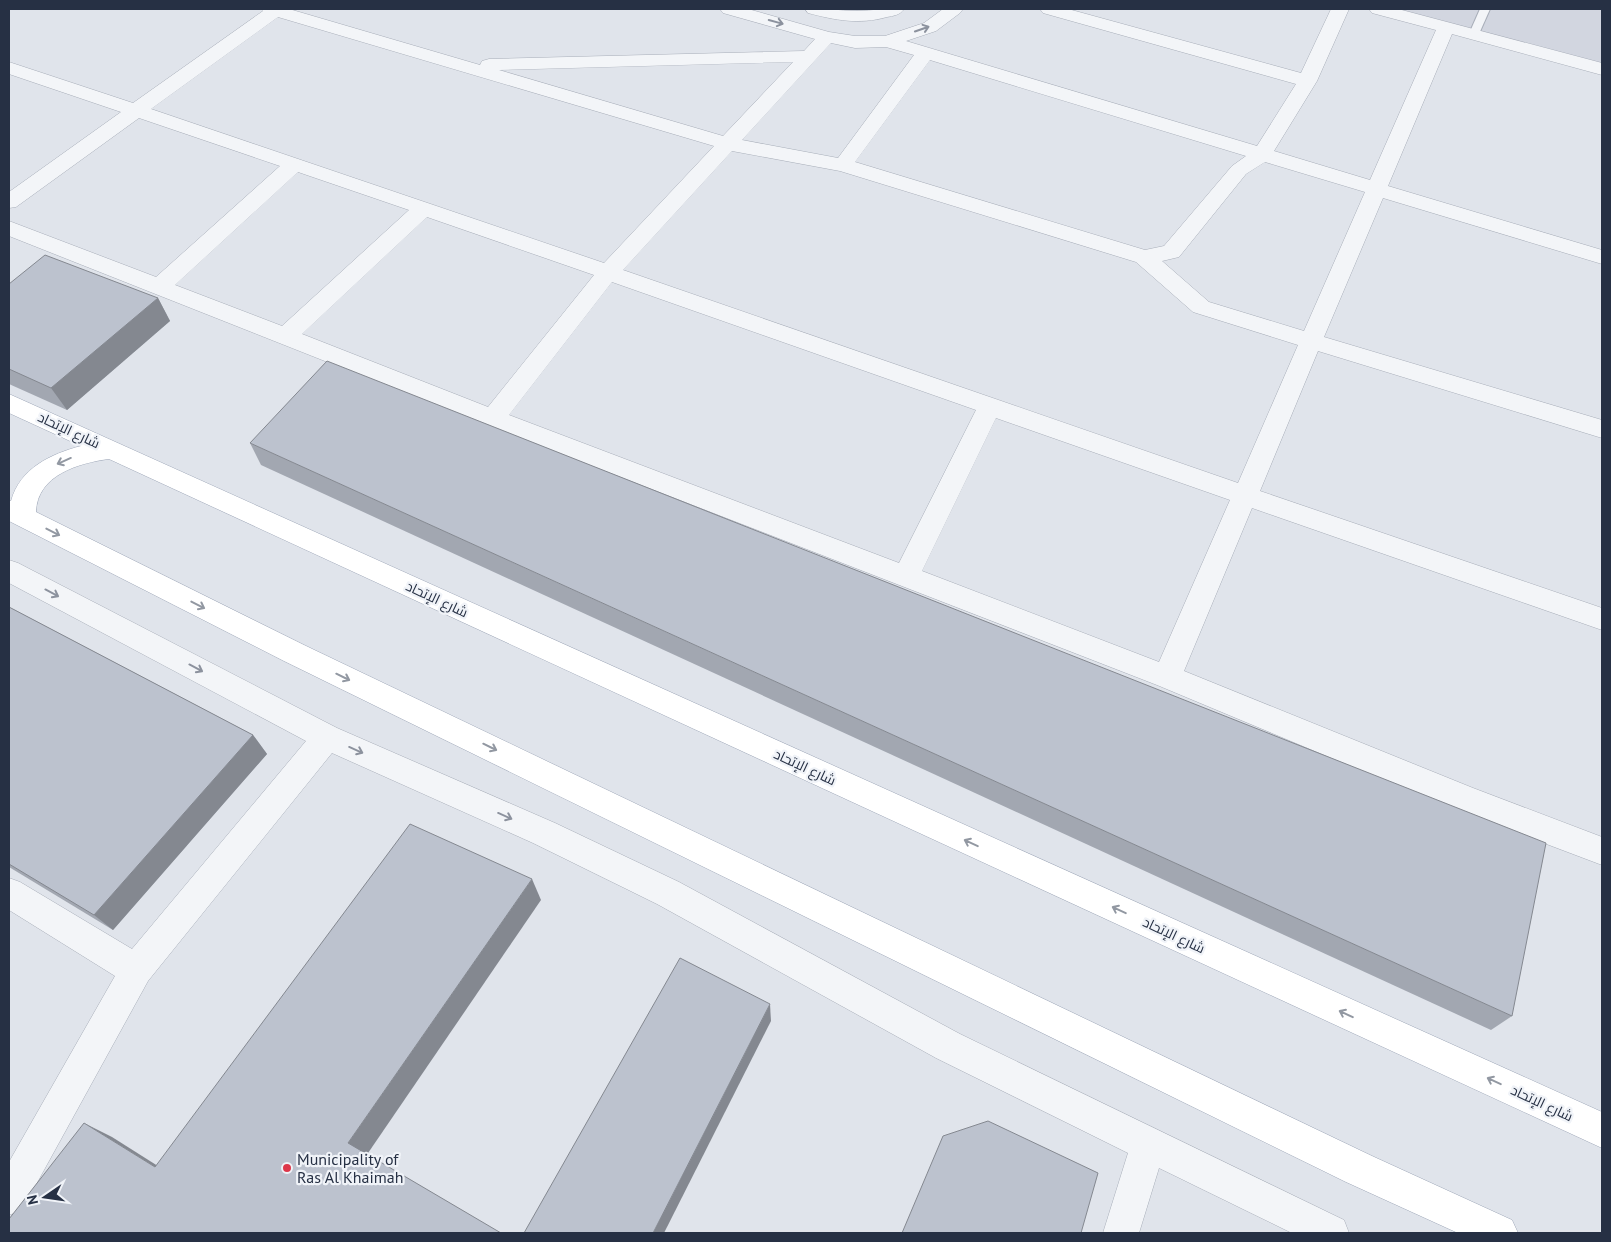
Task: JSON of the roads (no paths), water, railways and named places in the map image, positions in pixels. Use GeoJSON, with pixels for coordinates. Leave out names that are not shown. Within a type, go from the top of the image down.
{"type":"FeatureCollection","features":[{"type":"Feature","properties":{"kind":"main road","name":"شارع الإتحاد"},"geometry":{"type":"LineString","coordinates":[[9,403],[1602,1130]]}},
{"type":"Feature","properties":{"kind":"main road"},"geometry":{"type":"LineString","coordinates":[[111,450],[85,452],[59,462],[38,478],[16,513],[294,653],[1358,1168],[1499,1233]]}},
{"type":"Feature","properties":{"kind":"street"},"geometry":{"type":"LineString","coordinates":[[9,202],[274,9],[728,144],[843,165],[1144,257],[1201,307],[1602,429]]}},
{"type":"Feature","properties":{"kind":"street"},"geometry":{"type":"LineString","coordinates":[[729,9],[827,37],[855,42],[887,42],[1602,257]]}},
{"type":"Feature","properties":{"kind":"street"},"geometry":{"type":"LineString","coordinates":[[814,9],[846,17],[861,17],[877,16],[895,9]]}},
{"type":"Feature","properties":{"kind":"street"},"geometry":{"type":"LineString","coordinates":[[887,42],[930,27],[954,9]]}},
{"type":"Feature","properties":{"kind":"street"},"geometry":{"type":"LineString","coordinates":[[1049,9],[1307,81]]}},
{"type":"Feature","properties":{"kind":"street"},"geometry":{"type":"LineString","coordinates":[[1144,257],[1171,252],[1239,170],[1262,155],[1307,81],[1340,9]]}},
{"type":"Feature","properties":{"kind":"street"},"geometry":{"type":"LineString","coordinates":[[1378,9],[1602,69]]}},
{"type":"Feature","properties":{"kind":"street"},"geometry":{"type":"LineString","coordinates":[[1167,677],[1446,27]]}},
{"type":"Feature","properties":{"kind":"street"},"geometry":{"type":"LineString","coordinates":[[493,418],[609,271],[827,37]]}},
{"type":"Feature","properties":{"kind":"street"},"geometry":{"type":"LineString","coordinates":[[843,165],[925,53]]}},
{"type":"Feature","properties":{"kind":"street"},"geometry":{"type":"LineString","coordinates":[[465,66],[809,56]]}},
{"type":"Feature","properties":{"kind":"street"},"geometry":{"type":"LineString","coordinates":[[9,68],[609,271],[1244,496],[1602,619]]}},
{"type":"Feature","properties":{"kind":"street"},"geometry":{"type":"LineString","coordinates":[[158,287],[296,164]]}},
{"type":"Feature","properties":{"kind":"street"},"geometry":{"type":"LineString","coordinates":[[285,336],[424,208]]}},
{"type":"Feature","properties":{"kind":"street"},"geometry":{"type":"LineString","coordinates":[[9,228],[493,418],[1167,677],[1462,798],[1602,851]]}},
{"type":"Feature","properties":{"kind":"street"},"geometry":{"type":"LineString","coordinates":[[906,576],[990,406]]}},
{"type":"Feature","properties":{"kind":"street"},"geometry":{"type":"LineString","coordinates":[[9,570],[327,737],[544,833],[668,893],[948,1046],[1331,1233]]}},
{"type":"Feature","properties":{"kind":"street"},"geometry":{"type":"LineString","coordinates":[[9,1197],[136,970],[327,737]]}},
{"type":"Feature","properties":{"kind":"street"},"geometry":{"type":"LineString","coordinates":[[9,893],[136,970]]}},
{"type":"Feature","properties":{"kind":"street"},"geometry":{"type":"LineString","coordinates":[[1121,1233],[1149,1144]]}},
{"type":"Feature","properties":{"kind":"lane"},"geometry":{"type":"LineString","coordinates":[[1474,34],[1485,9]]}},
{"type":"Feature","properties":{"kind":"place","name":"Municipality of Ras Al Khaimah"},"geometry":{"type":"Point","coordinates":[287,1168]}}]}
